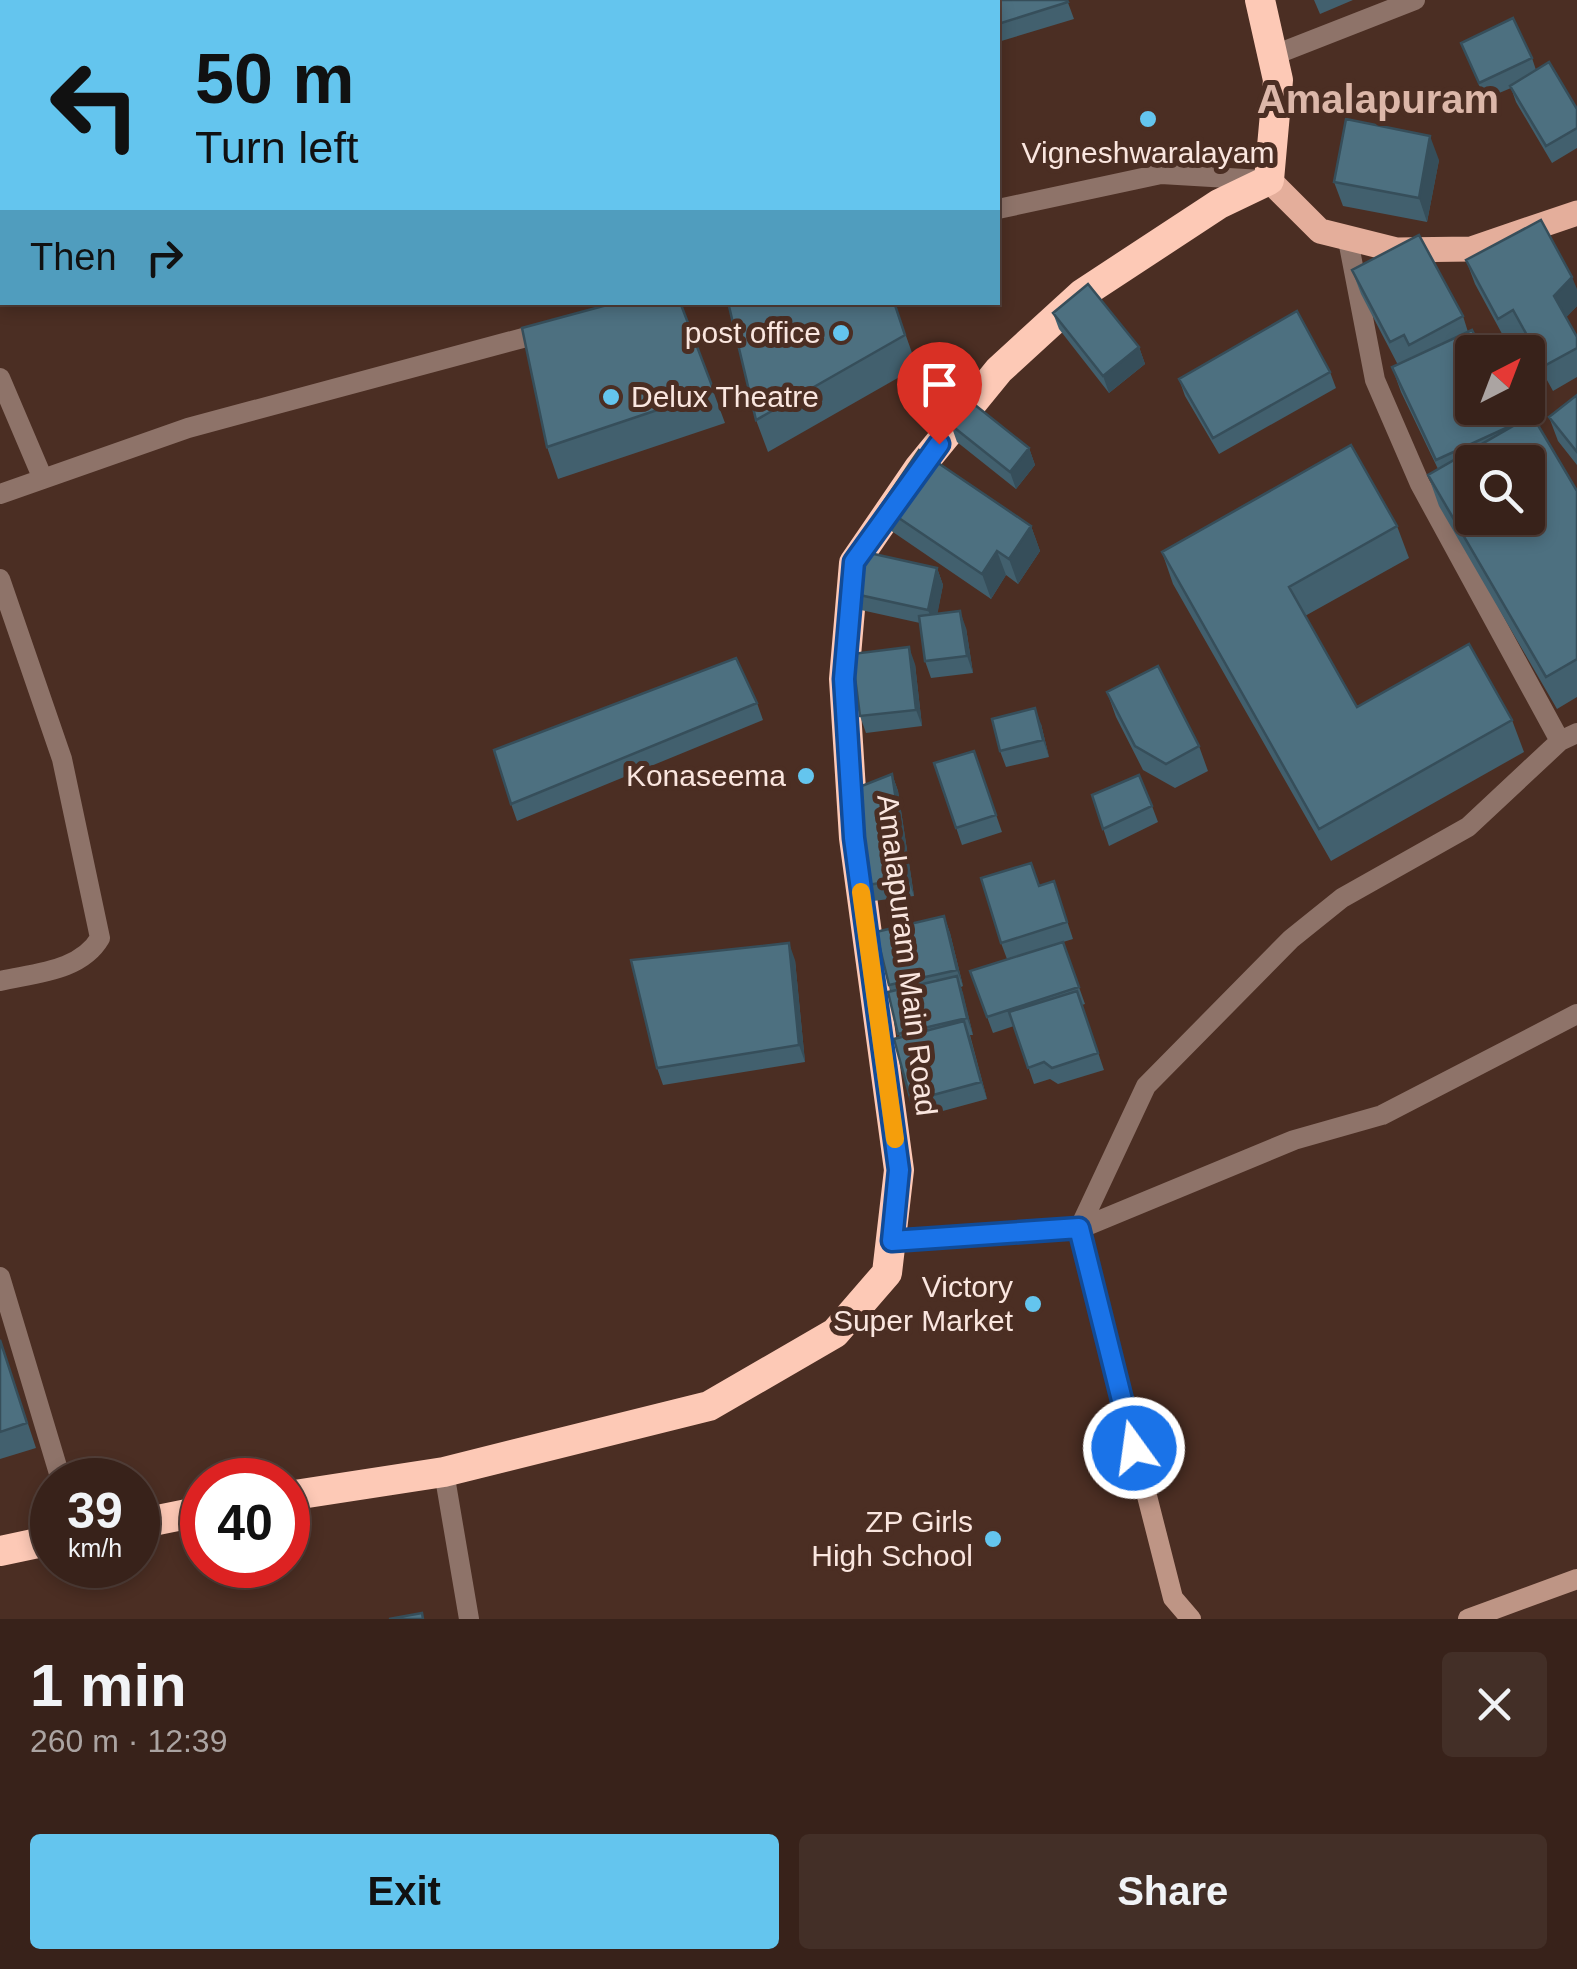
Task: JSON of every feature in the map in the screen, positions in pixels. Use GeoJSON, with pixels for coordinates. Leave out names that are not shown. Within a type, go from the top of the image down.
{"type":"FeatureCollection","features":[{"type":"Feature","properties":{"kind":"highway"},"geometry":{"type":"LineString","coordinates":[[1260,0],[1278,80],[1269,180]]}},
{"type":"Feature","properties":{"kind":"highway","name":"Amalapuram Main Road"},"geometry":{"type":"LineString","coordinates":[[310,1493],[444,1472],[709,1406],[835,1333],[887,1273],[899,1170],[854,838],[844,679],[854,562],[919,468],[998,370],[1082,294],[1219,204],[1269,180]]}},
{"type":"Feature","properties":{"kind":"highway"},"geometry":{"type":"LineString","coordinates":[[0,1550],[30,1544]]}},
{"type":"Feature","properties":{"kind":"main road"},"geometry":{"type":"LineString","coordinates":[[1269,180],[1320,231],[1396,250],[1471,249],[1577,213]]}},
{"type":"Feature","properties":{"kind":"street"},"geometry":{"type":"LineString","coordinates":[[1272,56],[1415,0]]}},
{"type":"Feature","properties":{"kind":"street"},"geometry":{"type":"LineString","coordinates":[[1000,209],[1162,174],[1269,180]]}},
{"type":"Feature","properties":{"kind":"street"},"geometry":{"type":"LineString","coordinates":[[1192,1619],[1173,1598],[1079,1228],[1146,1086],[1290,938],[1342,898],[1468,827],[1568,737],[1420,484],[1375,380],[1348,240]]}},
{"type":"Feature","properties":{"kind":"street"},"geometry":{"type":"LineString","coordinates":[[0,494],[188,428],[563,327]]}},
{"type":"Feature","properties":{"kind":"street"},"geometry":{"type":"LineString","coordinates":[[0,378],[43,479]]}},
{"type":"Feature","properties":{"kind":"street"},"geometry":{"type":"LineString","coordinates":[[0,579],[62,759],[100,938],[90,955],[73,963],[0,982]]}},
{"type":"Feature","properties":{"kind":"street"},"geometry":{"type":"LineString","coordinates":[[892,1241],[1079,1228],[1294,1140],[1382,1114],[1577,1014]]}},
{"type":"Feature","properties":{"kind":"street"},"geometry":{"type":"LineString","coordinates":[[0,1277],[55,1458]]}},
{"type":"Feature","properties":{"kind":"street"},"geometry":{"type":"LineString","coordinates":[[444,1472],[469,1619]]}},
{"type":"Feature","properties":{"kind":"street"},"geometry":{"type":"LineString","coordinates":[[1468,1619],[1577,1579]]}},
{"type":"Feature","properties":{"kind":"building"},"geometry":{"type":"Polygon","coordinates":[[[1000,0],[1068,2],[1000,23],[1000,0]]]}},
{"type":"Feature","properties":{"kind":"building"},"geometry":{"type":"Polygon","coordinates":[[[1513,18],[1532,58],[1479,83],[1461,43],[1513,18]]]}},
{"type":"Feature","properties":{"kind":"building"},"geometry":{"type":"Polygon","coordinates":[[[1549,62],[1577,109],[1577,128],[1546,146],[1510,86],[1549,62]]]}},
{"type":"Feature","properties":{"kind":"building"},"geometry":{"type":"Polygon","coordinates":[[[1346,119],[1430,136],[1419,198],[1334,182],[1346,119]]]}},
{"type":"Feature","properties":{"kind":"building"},"geometry":{"type":"Polygon","coordinates":[[[1541,220],[1572,277],[1554,296],[1577,337],[1577,348],[1545,365],[1545,335],[1527,335],[1513,310],[1498,319],[1466,260],[1541,220]]]}},
{"type":"Feature","properties":{"kind":"building"},"geometry":{"type":"Polygon","coordinates":[[[1419,235],[1463,316],[1409,345],[1404,335],[1390,342],[1352,270],[1419,235]]]}},
{"type":"Feature","properties":{"kind":"building"},"geometry":{"type":"Polygon","coordinates":[[[1088,284],[1139,347],[1103,376],[1053,313],[1088,284]]]}},
{"type":"Feature","properties":{"kind":"building"},"geometry":{"type":"Polygon","coordinates":[[[607,305],[681,305],[714,391],[547,447],[522,328],[607,305]]]}},
{"type":"Feature","properties":{"kind":"building"},"geometry":{"type":"Polygon","coordinates":[[[729,305],[895,305],[905,335],[756,420],[729,305]]]}},
{"type":"Feature","properties":{"kind":"building"},"geometry":{"type":"Polygon","coordinates":[[[1297,311],[1330,372],[1213,438],[1179,379],[1297,311]]]}},
{"type":"Feature","properties":{"kind":"building"},"geometry":{"type":"Polygon","coordinates":[[[1455,338],[1455,425],[1513,425],[1469,445],[1455,445],[1455,451],[1436,460],[1392,367],[1455,338]]]}},
{"type":"Feature","properties":{"kind":"building"},"geometry":{"type":"Polygon","coordinates":[[[1577,395],[1577,452],[1549,417],[1577,395]]]}},
{"type":"Feature","properties":{"kind":"building"},"geometry":{"type":"Polygon","coordinates":[[[970,401],[1029,448],[1010,472],[951,425],[970,401]]]}},
{"type":"Feature","properties":{"kind":"building"},"geometry":{"type":"Polygon","coordinates":[[[1515,425],[1538,425],[1577,491],[1577,659],[1546,677],[1463,535],[1545,535],[1545,445],[1480,445],[1515,425]]]}},
{"type":"Feature","properties":{"kind":"building"},"geometry":{"type":"Polygon","coordinates":[[[1351,445],[1397,526],[1289,587],[1357,707],[1469,644],[1512,720],[1319,829],[1162,552],[1351,445]]]}},
{"type":"Feature","properties":{"kind":"building"},"geometry":{"type":"Polygon","coordinates":[[[919,450],[1031,526],[1009,559],[997,551],[982,574],[881,506],[919,450]]]}},
{"type":"Feature","properties":{"kind":"building"},"geometry":{"type":"Polygon","coordinates":[[[1455,459],[1455,521],[1428,475],[1455,459]]]}},
{"type":"Feature","properties":{"kind":"building"},"geometry":{"type":"Polygon","coordinates":[[[865,552],[937,568],[928,610],[855,594],[865,552]]]}},
{"type":"Feature","properties":{"kind":"building"},"geometry":{"type":"Polygon","coordinates":[[[960,611],[967,656],[925,661],[919,616],[960,611]]]}},
{"type":"Feature","properties":{"kind":"building"},"geometry":{"type":"Polygon","coordinates":[[[909,647],[916,710],[860,716],[852,654],[909,647]]]}},
{"type":"Feature","properties":{"kind":"building"},"geometry":{"type":"Polygon","coordinates":[[[736,658],[757,703],[511,804],[494,750],[736,658]]]}},
{"type":"Feature","properties":{"kind":"building"},"geometry":{"type":"Polygon","coordinates":[[[1158,666],[1199,746],[1166,764],[1135,746],[1107,692],[1158,666]]]}},
{"type":"Feature","properties":{"kind":"building"},"geometry":{"type":"Polygon","coordinates":[[[1035,708],[1043,740],[1000,751],[992,719],[1035,708]]]}},
{"type":"Feature","properties":{"kind":"building"},"geometry":{"type":"Polygon","coordinates":[[[974,751],[996,815],[956,828],[934,763],[974,751]]]}},
{"type":"Feature","properties":{"kind":"building"},"geometry":{"type":"Polygon","coordinates":[[[892,774],[908,879],[867,885],[854,789],[892,774]]]}},
{"type":"Feature","properties":{"kind":"building"},"geometry":{"type":"Polygon","coordinates":[[[1139,775],[1152,806],[1103,829],[1092,795],[1139,775]]]}},
{"type":"Feature","properties":{"kind":"building"},"geometry":{"type":"Polygon","coordinates":[[[1031,863],[1039,886],[1054,881],[1067,922],[1001,943],[981,878],[1031,863]]]}},
{"type":"Feature","properties":{"kind":"building"},"geometry":{"type":"Polygon","coordinates":[[[944,916],[957,970],[889,985],[876,932],[944,916]]]}},
{"type":"Feature","properties":{"kind":"building"},"geometry":{"type":"Polygon","coordinates":[[[1063,942],[1079,987],[987,1017],[970,971],[1063,942]]]}},
{"type":"Feature","properties":{"kind":"building"},"geometry":{"type":"Polygon","coordinates":[[[789,943],[799,1045],[657,1068],[631,960],[789,943]]]}},
{"type":"Feature","properties":{"kind":"building"},"geometry":{"type":"Polygon","coordinates":[[[957,976],[967,1018],[898,1034],[888,992],[957,976]]]}},
{"type":"Feature","properties":{"kind":"building"},"geometry":{"type":"Polygon","coordinates":[[[1077,991],[1098,1053],[1052,1068],[1044,1062],[1028,1068],[1009,1012],[1077,991]]]}},
{"type":"Feature","properties":{"kind":"building"},"geometry":{"type":"Polygon","coordinates":[[[964,1021],[981,1082],[911,1101],[894,1039],[964,1021]]]}},
{"type":"Feature","properties":{"kind":"building"},"geometry":{"type":"Polygon","coordinates":[[[0,1340],[27,1423],[0,1432],[0,1340]]]}},
{"type":"Feature","properties":{"kind":"building"},"geometry":{"type":"Polygon","coordinates":[[[422,1613],[423,1619],[389,1619],[422,1613]]]}},
{"type":"Feature","properties":{"kind":"slow traffic"},"geometry":{"type":"LineString","coordinates":[[861,892],[895,1139]]}},
{"type":"Feature","properties":{"kind":"place","name":"Vigneshwaralayam"},"geometry":{"type":"Point","coordinates":[1148,119]}},
{"type":"Feature","properties":{"kind":"place","name":"post office"},"geometry":{"type":"Point","coordinates":[841,333]}},
{"type":"Feature","properties":{"kind":"place","name":"Delux Theatre"},"geometry":{"type":"Point","coordinates":[611,397]}},
{"type":"Feature","properties":{"kind":"place","name":"Konaseema"},"geometry":{"type":"Point","coordinates":[806,776]}},
{"type":"Feature","properties":{"kind":"place","name":"Victory Super Market"},"geometry":{"type":"Point","coordinates":[1033,1304]}},
{"type":"Feature","properties":{"kind":"place","name":"ZP Girls High School"},"geometry":{"type":"Point","coordinates":[993,1539]}},
{"type":"Feature","properties":{"kind":"district","name":"Amalapuram"},"geometry":{"type":"Point","coordinates":[1378,99]}},
{"type":"Feature","properties":{"kind":"route"},"geometry":{"type":"LineString","coordinates":[[939,444],[854,562],[844,679],[854,838],[899,1170],[892,1241],[1079,1228],[1134,1448]]}}]}
